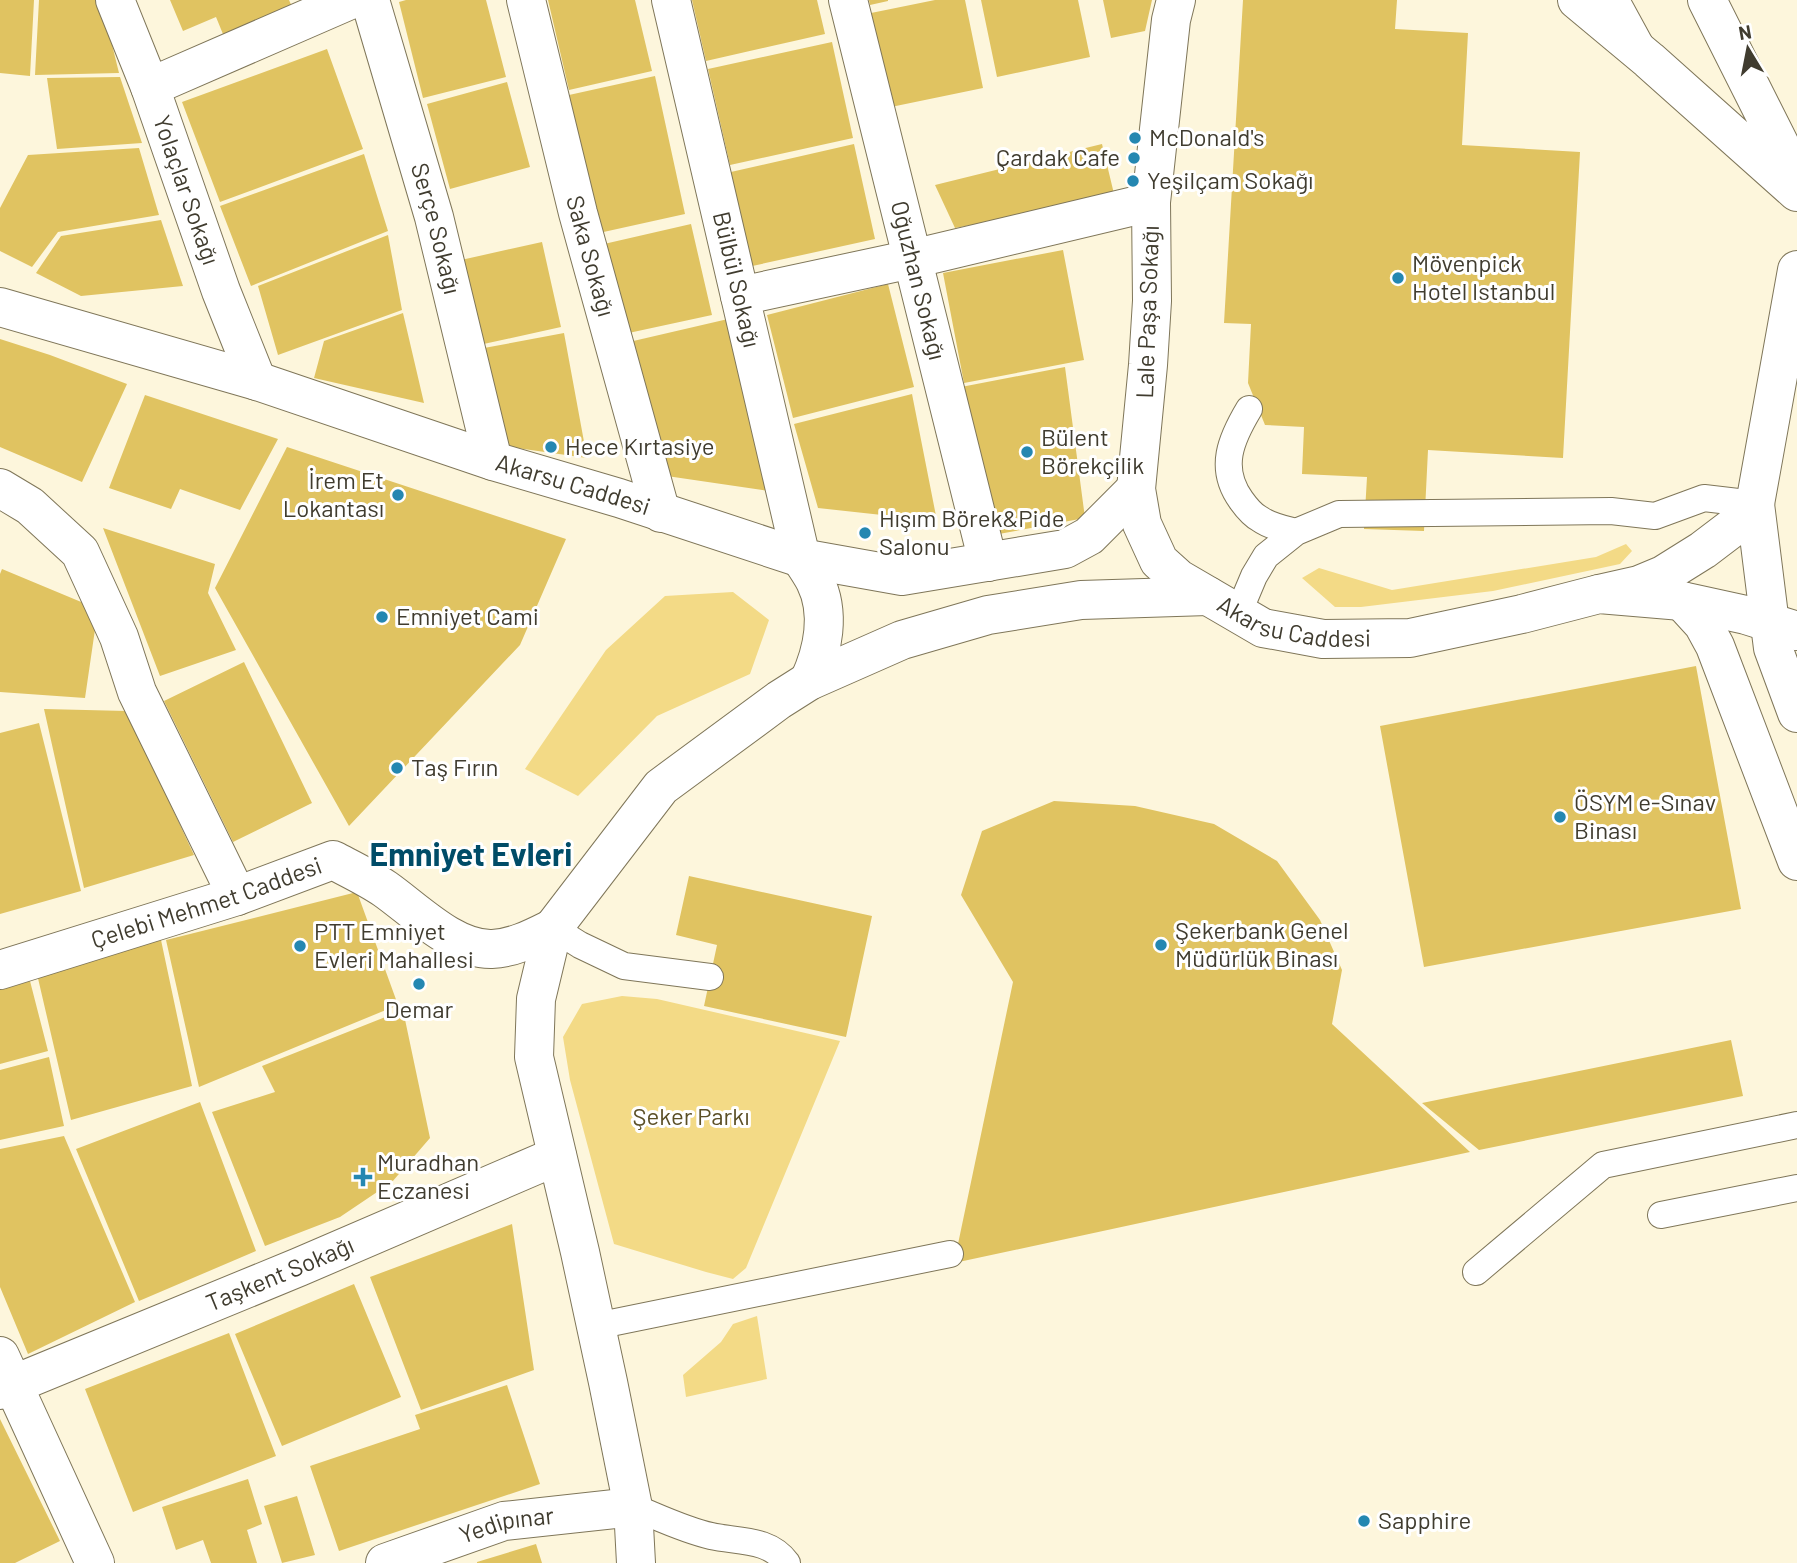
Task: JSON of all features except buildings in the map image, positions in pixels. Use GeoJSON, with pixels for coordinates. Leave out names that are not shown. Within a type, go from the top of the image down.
{"type":"FeatureCollection","features":[{"type":"Feature","properties":{"kind":"street","name":"Yolaçlar Sokağı"},"geometry":{"type":"LineString","coordinates":[[115,0],[150,88],[221,291],[257,382]]}},
{"type":"Feature","properties":{"kind":"street"},"geometry":{"type":"LineString","coordinates":[[150,88],[350,0]]}},
{"type":"Feature","properties":{"kind":"street","name":"Serçe Sokağı"},"geometry":{"type":"LineString","coordinates":[[370,0],[434,216],[493,461]]}},
{"type":"Feature","properties":{"kind":"street","name":"Saka Sokağı"},"geometry":{"type":"LineString","coordinates":[[526,0],[578,213],[661,513]]}},
{"type":"Feature","properties":{"kind":"street","name":"Bülbül Sokağı"},"geometry":{"type":"LineString","coordinates":[[671,0],[801,558],[816,583],[822,605],[824,631],[819,660],[809,681]]}},
{"type":"Feature","properties":{"kind":"street","name":"Oğuzhan Sokağı"},"geometry":{"type":"LineString","coordinates":[[848,0],[988,562]]}},
{"type":"Feature","properties":{"kind":"street","name":"Lale Paşa Sokağı"},"geometry":{"type":"LineString","coordinates":[[1176,0],[1171,20],[1151,202],[1150,340],[1136,489],[1142,524],[1159,561],[1179,579],[1223,605]]}},
{"type":"Feature","properties":{"kind":"street"},"geometry":{"type":"LineString","coordinates":[[1577,0],[1649,60],[1797,192]]}},
{"type":"Feature","properties":{"kind":"street"},"geometry":{"type":"LineString","coordinates":[[1707,0],[1797,178]]}},
{"type":"Feature","properties":{"kind":"street"},"geometry":{"type":"LineString","coordinates":[[740,296],[912,260],[1151,202]]}},
{"type":"Feature","properties":{"kind":"street"},"geometry":{"type":"LineString","coordinates":[[1797,270],[1755,503],[1784,627],[1773,648],[1797,713]]}},
{"type":"Feature","properties":{"kind":"street","name":"Akarsu Caddesi"},"geometry":{"type":"LineString","coordinates":[[0,307],[257,382],[493,461],[620,498],[801,558],[902,576],[1065,549],[1089,536],[1136,489]]}},
{"type":"Feature","properties":{"kind":"street"},"geometry":{"type":"LineString","coordinates":[[0,488],[30,506],[80,552],[119,637],[137,692],[237,896]]}},
{"type":"Feature","properties":{"kind":"street","name":"Akarsu Caddesi"},"geometry":{"type":"LineString","coordinates":[[553,928],[661,787],[809,681],[902,640],[988,614],[1081,600],[1223,605],[1263,628],[1323,639],[1410,638],[1639,585],[1663,575],[1703,550],[1732,528],[1755,503]]}},
{"type":"Feature","properties":{"kind":"street"},"geometry":{"type":"LineString","coordinates":[[1599,594],[1682,601],[1746,615],[1784,627]]}},
{"type":"Feature","properties":{"kind":"street"},"geometry":{"type":"LineString","coordinates":[[1682,601],[1703,624],[1715,646],[1797,861]]}},
{"type":"Feature","properties":{"kind":"street","name":"Çelebi Mehmet Caddesi"},"geometry":{"type":"LineString","coordinates":[[0,970],[237,896],[333,860],[383,887],[433,926],[463,944],[491,949],[521,944],[553,928]]}},
{"type":"Feature","properties":{"kind":"street"},"geometry":{"type":"LineString","coordinates":[[553,928],[536,999],[534,1057],[596,1326],[633,1507],[636,1563]]}},
{"type":"Feature","properties":{"kind":"street","name":"Taşkent Sokağı"},"geometry":{"type":"LineString","coordinates":[[5,1376],[299,1267],[557,1156]]}},
{"type":"Feature","properties":{"kind":"street"},"geometry":{"type":"LineString","coordinates":[[5,1376],[90,1561]]}},
{"type":"Feature","properties":{"kind":"street"},"geometry":{"type":"LineString","coordinates":[[633,1507],[657,1563]]}},
{"type":"Feature","properties":{"kind":"street","name":"Yedipınar"},"geometry":{"type":"LineString","coordinates":[[384,1563],[504,1521],[633,1507]]}},
{"type":"Feature","properties":{"kind":"lane"},"geometry":{"type":"LineString","coordinates":[[1616,0],[1649,60]]}},
{"type":"Feature","properties":{"kind":"lane"},"geometry":{"type":"LineString","coordinates":[[1249,409],[1235,434],[1227,463],[1234,490],[1260,520],[1296,533]]}},
{"type":"Feature","properties":{"kind":"lane"},"geometry":{"type":"LineString","coordinates":[[1223,605],[1254,576],[1266,556],[1296,533],[1339,514],[1611,511],[1655,516],[1704,498],[1755,503]]}},
{"type":"Feature","properties":{"kind":"lane"},"geometry":{"type":"LineString","coordinates":[[553,928],[624,966],[710,977]]}},
{"type":"Feature","properties":{"kind":"lane"},"geometry":{"type":"LineString","coordinates":[[1476,1272],[1603,1165],[1797,1125]]}},
{"type":"Feature","properties":{"kind":"lane"},"geometry":{"type":"LineString","coordinates":[[1661,1215],[1797,1188]]}},
{"type":"Feature","properties":{"kind":"lane"},"geometry":{"type":"LineString","coordinates":[[596,1326],[950,1254]]}},
{"type":"Feature","properties":{"kind":"lane"},"geometry":{"type":"LineString","coordinates":[[633,1507],[710,1536],[754,1542],[779,1552],[786,1563]]}},
{"type":"Feature","properties":{"kind":"green space"},"geometry":{"type":"Polygon","coordinates":[[[1626,544],[1632,551],[1620,564],[1493,591],[1361,607],[1335,607],[1302,578],[1319,568],[1392,590],[1596,557],[1626,544]]]}},
{"type":"Feature","properties":{"kind":"green space"},"geometry":{"type":"Polygon","coordinates":[[[733,592],[769,620],[750,674],[657,716],[578,796],[525,769],[606,650],[665,596],[733,592]]]}},
{"type":"Feature","properties":{"kind":"green space","name":"Şeker Parkı"},"geometry":{"type":"Polygon","coordinates":[[[622,996],[657,999],[840,1041],[746,1268],[733,1279],[614,1244],[570,1080],[563,1037],[582,1004],[622,996]]]}},
{"type":"Feature","properties":{"kind":"green space"},"geometry":{"type":"Polygon","coordinates":[[[757,1316],[767,1379],[686,1397],[683,1375],[721,1342],[733,1324],[757,1316]]]}},
{"type":"Feature","properties":{"kind":"place","name":"McDonald's"},"geometry":{"type":"Point","coordinates":[1135,138]}},
{"type":"Feature","properties":{"kind":"place","name":"Çardak Cafe"},"geometry":{"type":"Point","coordinates":[1134,158]}},
{"type":"Feature","properties":{"kind":"place","name":"Yeşilçam Sokağı"},"geometry":{"type":"Point","coordinates":[1133,181]}},
{"type":"Feature","properties":{"kind":"place","name":"Mövenpick Hotel Istanbul"},"geometry":{"type":"Point","coordinates":[1398,278]}},
{"type":"Feature","properties":{"kind":"place","name":"Hece Kırtasiye"},"geometry":{"type":"Point","coordinates":[551,447]}},
{"type":"Feature","properties":{"kind":"place","name":"Bülent Börekçilik"},"geometry":{"type":"Point","coordinates":[1027,452]}},
{"type":"Feature","properties":{"kind":"place","name":"İrem Et Lokantası"},"geometry":{"type":"Point","coordinates":[398,495]}},
{"type":"Feature","properties":{"kind":"place","name":"Hışım Börek&Pide Salonu"},"geometry":{"type":"Point","coordinates":[865,533]}},
{"type":"Feature","properties":{"kind":"place","name":"Emniyet Cami"},"geometry":{"type":"Point","coordinates":[382,617]}},
{"type":"Feature","properties":{"kind":"place","name":"Taş Fırın"},"geometry":{"type":"Point","coordinates":[397,768]}},
{"type":"Feature","properties":{"kind":"place","name":"ÖSYM e-Sınav Binası"},"geometry":{"type":"Point","coordinates":[1560,817]}},
{"type":"Feature","properties":{"kind":"place","name":"Şekerbank Genel Müdürlük Binası"},"geometry":{"type":"Point","coordinates":[1161,945]}},
{"type":"Feature","properties":{"kind":"place","name":"PTT Emniyet Evleri Mahallesi"},"geometry":{"type":"Point","coordinates":[300,946]}},
{"type":"Feature","properties":{"kind":"place","name":"Demar"},"geometry":{"type":"Point","coordinates":[419,984]}},
{"type":"Feature","properties":{"kind":"place","name":"Muradhan Eczanesi"},"geometry":{"type":"Point","coordinates":[363,1177]}},
{"type":"Feature","properties":{"kind":"place","name":"Sapphire"},"geometry":{"type":"Point","coordinates":[1364,1521]}},
{"type":"Feature","properties":{"kind":"district","name":"Emniyet Evleri"},"geometry":{"type":"Point","coordinates":[471,855]}}]}
